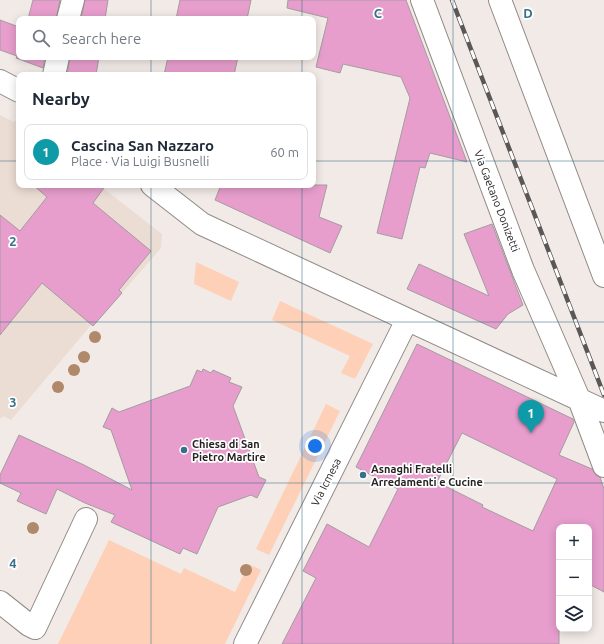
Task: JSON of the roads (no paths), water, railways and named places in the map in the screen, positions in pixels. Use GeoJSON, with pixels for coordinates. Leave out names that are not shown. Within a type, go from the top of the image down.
{"type":"FeatureCollection","features":[{"type":"Feature","properties":{"kind":"street"},"geometry":{"type":"LineString","coordinates":[[69,16],[72,0]]}},
{"type":"Feature","properties":{"kind":"street","name":"Via Gaetano Donizetti"},"geometry":{"type":"LineString","coordinates":[[422,0],[523,270],[579,399],[604,466]]}},
{"type":"Feature","properties":{"kind":"street"},"geometry":{"type":"LineString","coordinates":[[500,0],[604,276]]}},
{"type":"Feature","properties":{"kind":"street"},"geometry":{"type":"LineString","coordinates":[[55,72],[57,60]]}},
{"type":"Feature","properties":{"kind":"street"},"geometry":{"type":"LineString","coordinates":[[0,81],[16,89]]}},
{"type":"Feature","properties":{"kind":"street"},"geometry":{"type":"LineString","coordinates":[[156,188],[202,224],[604,411]]}},
{"type":"Feature","properties":{"kind":"street","name":"Via Icmesa"},"geometry":{"type":"LineString","coordinates":[[245,644],[407,320]]}},
{"type":"Feature","properties":{"kind":"street"},"geometry":{"type":"LineString","coordinates":[[0,602],[35,628],[86,519]]}},
{"type":"Feature","properties":{"kind":"railway"},"geometry":{"type":"LineString","coordinates":[[452,0],[604,395]]}},
{"type":"Feature","properties":{"kind":"place","name":"Cascina San Nazzaro"},"geometry":{"type":"Point","coordinates":[531,433]}},
{"type":"Feature","properties":{"kind":"place","name":"Chiesa di San Pietro Martire"},"geometry":{"type":"Point","coordinates":[184,450]}},
{"type":"Feature","properties":{"kind":"place","name":"Asnaghi Fratelli Arredamenti e Cucine"},"geometry":{"type":"Point","coordinates":[363,475]}}]}
